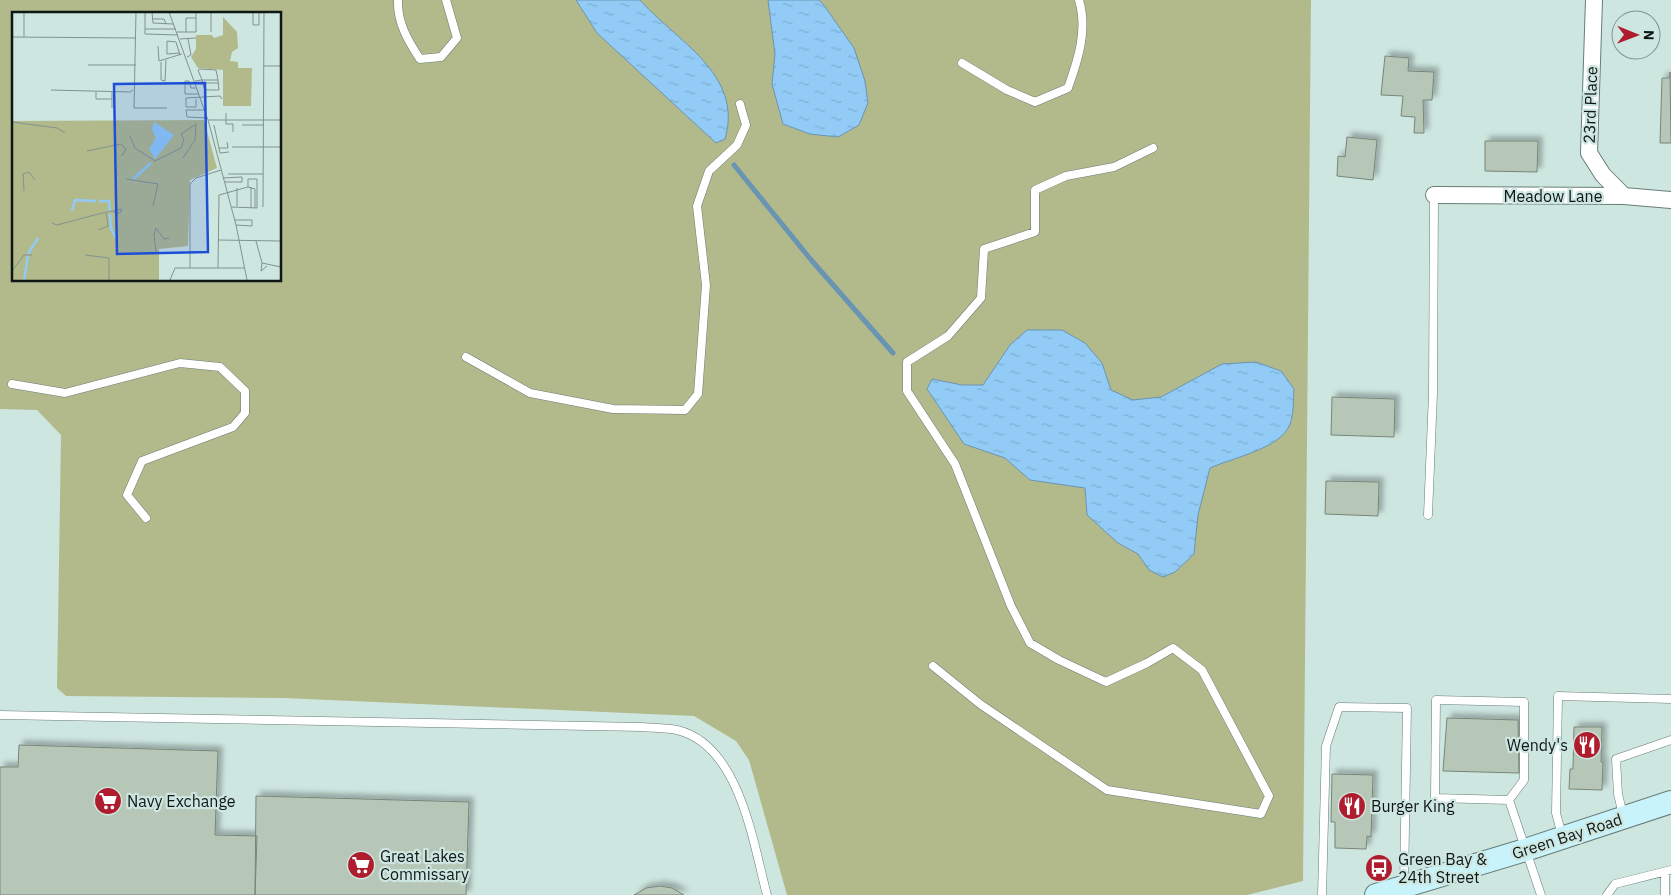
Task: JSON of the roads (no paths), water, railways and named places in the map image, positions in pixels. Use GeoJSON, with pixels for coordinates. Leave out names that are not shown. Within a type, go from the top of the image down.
{"type":"FeatureCollection","features":[{"type":"Feature","properties":{"kind":"main road","name":"Green Bay Road"},"geometry":{"type":"LineString","coordinates":[[1376,895],[1525,850],[1671,802]]}},
{"type":"Feature","properties":{"kind":"street","name":"23rd Place"},"geometry":{"type":"LineString","coordinates":[[1594,0],[1588,153],[1602,175],[1624,196]]}},
{"type":"Feature","properties":{"kind":"street","name":"Meadow Lane"},"geometry":{"type":"LineString","coordinates":[[1434,195],[1624,196],[1671,200]]}},
{"type":"Feature","properties":{"kind":"lane"},"geometry":{"type":"LineString","coordinates":[[398,0],[398,9],[406,38],[420,59],[441,57],[458,38],[446,0]]}},
{"type":"Feature","properties":{"kind":"lane"},"geometry":{"type":"LineString","coordinates":[[962,63],[1007,90],[1035,102],[1068,88],[1080,55],[1083,13],[1079,0]]}},
{"type":"Feature","properties":{"kind":"lane"},"geometry":{"type":"LineString","coordinates":[[466,357],[530,393],[613,409],[685,410],[698,394],[706,285],[697,206],[709,171],[737,144],[746,125],[740,104]]}},
{"type":"Feature","properties":{"kind":"lane"},"geometry":{"type":"LineString","coordinates":[[932,666],[980,704],[1107,790],[1261,814],[1269,796],[1202,670],[1173,648],[1147,663],[1106,682],[1059,660],[1030,643],[1012,606],[955,464],[907,391],[907,362],[948,336],[981,298],[984,249],[1035,232],[1035,190],[1066,176],[1114,167],[1153,148]]}},
{"type":"Feature","properties":{"kind":"lane"},"geometry":{"type":"LineString","coordinates":[[1428,515],[1433,394],[1434,195]]}},
{"type":"Feature","properties":{"kind":"lane"},"geometry":{"type":"LineString","coordinates":[[12,384],[65,393],[180,363],[220,367],[245,391],[245,413],[233,427],[142,461],[127,495],[146,518]]}},
{"type":"Feature","properties":{"kind":"lane"},"geometry":{"type":"LineString","coordinates":[[1562,837],[1556,813],[1558,696],[1671,699]]}},
{"type":"Feature","properties":{"kind":"lane"},"geometry":{"type":"LineString","coordinates":[[1436,700],[1524,702],[1524,780],[1509,800],[1435,798],[1436,700]]}},
{"type":"Feature","properties":{"kind":"lane"},"geometry":{"type":"LineString","coordinates":[[1322,895],[1326,746],[1338,707],[1407,708],[1404,886]]}},
{"type":"Feature","properties":{"kind":"lane"},"geometry":{"type":"LineString","coordinates":[[0,716],[642,727],[678,730],[694,738],[709,749],[730,776],[743,804],[767,895]]}},
{"type":"Feature","properties":{"kind":"lane"},"geometry":{"type":"LineString","coordinates":[[1624,817],[1618,794],[1616,759],[1671,740]]}},
{"type":"Feature","properties":{"kind":"lane"},"geometry":{"type":"LineString","coordinates":[[1509,800],[1541,895]]}},
{"type":"Feature","properties":{"kind":"lane"},"geometry":{"type":"LineString","coordinates":[[1607,895],[1614,884],[1668,871],[1665,895]]}},
{"type":"Feature","properties":{"kind":"water"},"geometry":{"type":"Polygon","coordinates":[[[576,0],[640,0],[703,60],[716,77],[725,96],[728,116],[725,139],[716,143],[597,33],[576,0]]]}},
{"type":"Feature","properties":{"kind":"water"},"geometry":{"type":"Polygon","coordinates":[[[768,0],[819,0],[823,4],[854,48],[865,81],[868,103],[859,125],[838,137],[810,134],[783,124],[772,84],[775,54],[768,0]]]}},
{"type":"Feature","properties":{"kind":"water"},"geometry":{"type":"Polygon","coordinates":[[[1027,330],[1062,330],[1085,343],[1102,363],[1111,390],[1133,400],[1161,397],[1222,364],[1256,362],[1281,371],[1294,389],[1290,424],[1277,440],[1267,446],[1210,468],[1198,515],[1194,554],[1175,572],[1163,577],[1149,570],[1138,554],[1118,543],[1087,515],[1085,488],[1030,480],[1005,458],[964,444],[927,389],[932,379],[962,385],[983,385],[1010,345],[1027,330]]]}},
{"type":"Feature","properties":{"kind":"waterway"},"geometry":{"type":"LineString","coordinates":[[734,165],[812,261],[893,353]]}},
{"type":"Feature","properties":{"kind":"place","name":"Wendy's"},"geometry":{"type":"Point","coordinates":[1587,745]}},
{"type":"Feature","properties":{"kind":"place","name":"Navy Exchange"},"geometry":{"type":"Point","coordinates":[108,801]}},
{"type":"Feature","properties":{"kind":"place","name":"Burger King"},"geometry":{"type":"Point","coordinates":[1352,806]}},
{"type":"Feature","properties":{"kind":"place","name":"Great Lakes Commissary"},"geometry":{"type":"Point","coordinates":[361,865]}},
{"type":"Feature","properties":{"kind":"place","name":"Green Bay & 24th Street"},"geometry":{"type":"Point","coordinates":[1379,868]}}]}
